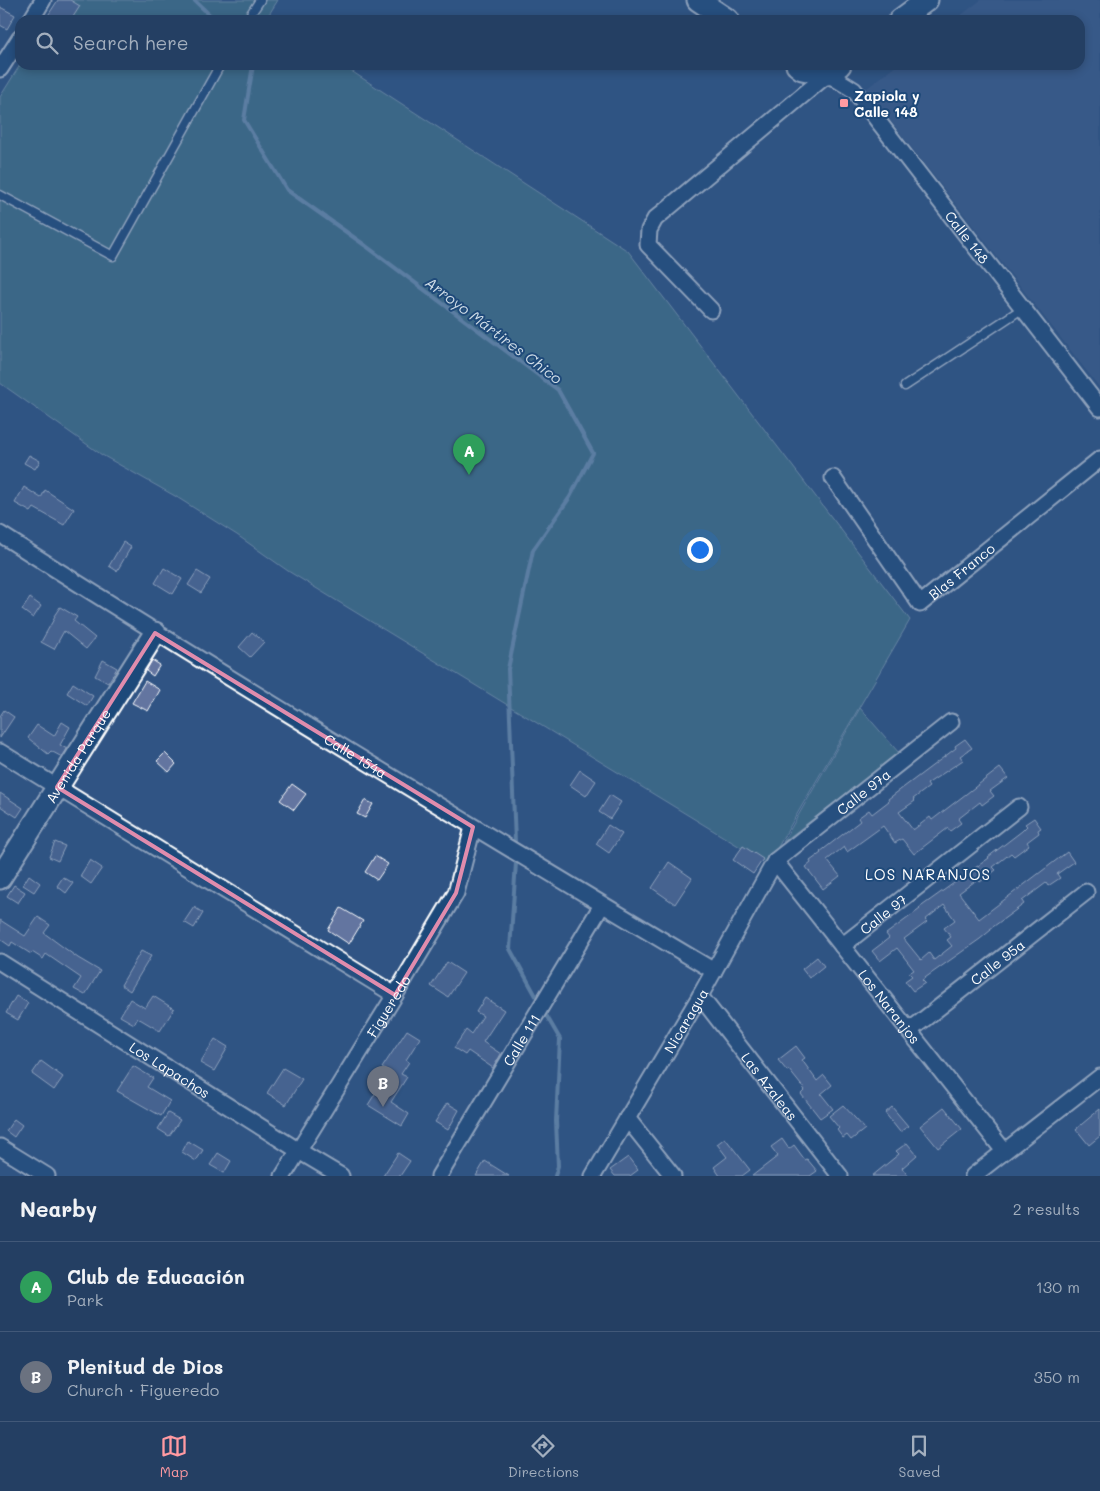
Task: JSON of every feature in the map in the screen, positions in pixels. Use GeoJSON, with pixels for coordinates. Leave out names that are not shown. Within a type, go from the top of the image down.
{"type":"FeatureCollection","features":[{"type":"Feature","properties":{"kind":"street"},"geometry":{"type":"LineString","coordinates":[[34,15],[43,0]]}},
{"type":"Feature","properties":{"kind":"street"},"geometry":{"type":"LineString","coordinates":[[698,0],[720,15]]}},
{"type":"Feature","properties":{"kind":"street"},"geometry":{"type":"LineString","coordinates":[[906,15],[926,0]]}},
{"type":"Feature","properties":{"kind":"street"},"geometry":{"type":"LineString","coordinates":[[0,69],[5,51],[15,42]]}},
{"type":"Feature","properties":{"kind":"street"},"geometry":{"type":"LineString","coordinates":[[711,310],[648,245],[649,230],[655,219],[834,70]]}},
{"type":"Feature","properties":{"kind":"street","name":"Calle 148"},"geometry":{"type":"LineString","coordinates":[[834,70],[854,90],[1100,408]]}},
{"type":"Feature","properties":{"kind":"street","name":"Blas Franco"},"geometry":{"type":"LineString","coordinates":[[833,478],[920,604],[1100,459]]}},
{"type":"Feature","properties":{"kind":"street","name":"Calle 154a"},"geometry":{"type":"LineString","coordinates":[[0,534],[155,632],[714,972]]}},
{"type":"Feature","properties":{"kind":"street","name":"Avenida Parque"},"geometry":{"type":"LineString","coordinates":[[0,878],[155,632]]}},
{"type":"Feature","properties":{"kind":"street","name":"Calle 97a"},"geometry":{"type":"LineString","coordinates":[[775,861],[951,722]]}},
{"type":"Feature","properties":{"kind":"street"},"geometry":{"type":"LineString","coordinates":[[0,752],[395,995]]}},
{"type":"Feature","properties":{"kind":"street","name":"Calle 97"},"geometry":{"type":"LineString","coordinates":[[842,946],[1019,807]]}},
{"type":"Feature","properties":{"kind":"street","name":"Figueredo"},"geometry":{"type":"LineString","coordinates":[[283,1176],[456,893],[473,827]]}},
{"type":"Feature","properties":{"kind":"street","name":"Los Naranjos"},"geometry":{"type":"LineString","coordinates":[[775,861],[1004,1151]]}},
{"type":"Feature","properties":{"kind":"street","name":"Nicaragua"},"geometry":{"type":"LineString","coordinates":[[593,1176],[714,972],[775,861]]}},
{"type":"Feature","properties":{"kind":"street","name":"Calle 95a"},"geometry":{"type":"LineString","coordinates":[[909,1031],[1086,892]]}},
{"type":"Feature","properties":{"kind":"street","name":"Calle 111"},"geometry":{"type":"LineString","coordinates":[[439,1176],[602,904]]}},
{"type":"Feature","properties":{"kind":"street","name":"Los Lapachos"},"geometry":{"type":"LineString","coordinates":[[0,962],[341,1176]]}},
{"type":"Feature","properties":{"kind":"street","name":"Las Azaleas"},"geometry":{"type":"LineString","coordinates":[[700,996],[840,1176]]}},
{"type":"Feature","properties":{"kind":"street"},"geometry":{"type":"LineString","coordinates":[[973,1176],[991,1171],[1004,1151],[1100,1076]]}},
{"type":"Feature","properties":{"kind":"street"},"geometry":{"type":"LineString","coordinates":[[627,1118],[673,1176]]}},
{"type":"Feature","properties":{"kind":"street"},"geometry":{"type":"LineString","coordinates":[[0,1147],[47,1176]]}},
{"type":"Feature","properties":{"kind":"lane"},"geometry":{"type":"LineString","coordinates":[[250,15],[260,0]]}},
{"type":"Feature","properties":{"kind":"lane"},"geometry":{"type":"LineString","coordinates":[[0,195],[113,256],[217,70]]}},
{"type":"Feature","properties":{"kind":"lane"},"geometry":{"type":"LineString","coordinates":[[905,386],[1023,308]]}},
{"type":"Feature","properties":{"kind":"highlighted area"},"geometry":{"type":"Polygon","coordinates":[[[155,633],[473,827],[456,893],[395,995],[57,787],[155,633]]]}},
{"type":"Feature","properties":{"kind":"shaded area"},"geometry":{"type":"Polygon","coordinates":[[[981,0],[1100,0],[1100,388],[866,89],[891,70],[1085,70],[1085,15],[962,15],[981,0]]]}},
{"type":"Feature","properties":{"kind":"green space"},"geometry":{"type":"Polygon","coordinates":[[[61,0],[278,0],[269,15],[51,15],[61,0]]]}},
{"type":"Feature","properties":{"kind":"green space"},"geometry":{"type":"Polygon","coordinates":[[[17,70],[350,70],[628,251],[910,620],[768,864],[288,571],[237,535],[175,496],[102,455],[0,383],[0,97],[17,70]]]}},
{"type":"Feature","properties":{"kind":"green space"},"geometry":{"type":"Polygon","coordinates":[[[860,708],[899,753],[783,842],[860,708]]]}},
{"type":"Feature","properties":{"kind":"building"},"geometry":{"type":"Polygon","coordinates":[[[58,0],[70,0],[80,6],[74,15],[48,15],[58,0]]]}},
{"type":"Feature","properties":{"kind":"building"},"geometry":{"type":"Polygon","coordinates":[[[0,7],[15,15],[7,29],[0,25],[0,7]]]}},
{"type":"Feature","properties":{"kind":"building"},"geometry":{"type":"Polygon","coordinates":[[[29,455],[40,461],[35,469],[24,463],[29,455]]]}},
{"type":"Feature","properties":{"kind":"building"},"geometry":{"type":"Polygon","coordinates":[[[24,487],[41,498],[45,490],[74,509],[64,525],[34,508],[31,512],[15,503],[24,487]]]}},
{"type":"Feature","properties":{"kind":"building"},"geometry":{"type":"Polygon","coordinates":[[[123,542],[131,547],[117,571],[109,566],[123,542]]]}},
{"type":"Feature","properties":{"kind":"building"},"geometry":{"type":"Polygon","coordinates":[[[164,568],[182,579],[173,594],[155,583],[164,568]]]}},
{"type":"Feature","properties":{"kind":"building"},"geometry":{"type":"Polygon","coordinates":[[[197,571],[210,579],[201,593],[188,585],[197,571]]]}},
{"type":"Feature","properties":{"kind":"building"},"geometry":{"type":"Polygon","coordinates":[[[30,598],[41,606],[33,618],[22,610],[30,598]]]}},
{"type":"Feature","properties":{"kind":"building"},"geometry":{"type":"Polygon","coordinates":[[[60,607],[77,617],[74,621],[95,638],[86,649],[64,631],[54,649],[41,642],[60,607]]]}},
{"type":"Feature","properties":{"kind":"building"},"geometry":{"type":"Polygon","coordinates":[[[252,632],[264,642],[250,657],[239,647],[252,632]]]}},
{"type":"Feature","properties":{"kind":"building"},"geometry":{"type":"Polygon","coordinates":[[[103,660],[117,668],[108,683],[95,676],[103,660]]]}},
{"type":"Feature","properties":{"kind":"building"},"geometry":{"type":"Polygon","coordinates":[[[152,660],[160,665],[153,676],[146,671],[152,660]]]}},
{"type":"Feature","properties":{"kind":"building"},"geometry":{"type":"Polygon","coordinates":[[[145,681],[160,690],[148,711],[132,703],[145,681]]]}},
{"type":"Feature","properties":{"kind":"building"},"geometry":{"type":"Polygon","coordinates":[[[73,683],[93,696],[87,706],[67,693],[73,683]]]}},
{"type":"Feature","properties":{"kind":"building"},"geometry":{"type":"Polygon","coordinates":[[[4,710],[14,717],[0,738],[0,716],[4,710]]]}},
{"type":"Feature","properties":{"kind":"building"},"geometry":{"type":"Polygon","coordinates":[[[62,722],[70,727],[60,745],[67,749],[62,757],[51,751],[48,754],[28,738],[37,725],[54,736],[62,722]]]}},
{"type":"Feature","properties":{"kind":"building"},"geometry":{"type":"Polygon","coordinates":[[[965,739],[972,748],[960,756],[963,760],[927,784],[929,787],[913,799],[915,801],[899,812],[913,830],[930,817],[932,820],[1000,768],[1008,778],[990,791],[994,796],[982,805],[980,802],[958,819],[961,823],[950,831],[948,828],[914,854],[902,839],[895,843],[883,826],[847,852],[844,847],[827,860],[840,876],[823,889],[806,867],[811,863],[810,861],[860,821],[858,818],[869,810],[872,814],[889,801],[888,799],[956,748],[955,746],[965,739]]]}},
{"type":"Feature","properties":{"kind":"building"},"geometry":{"type":"Polygon","coordinates":[[[165,753],[176,764],[169,772],[157,761],[165,753]]]}},
{"type":"Feature","properties":{"kind":"building"},"geometry":{"type":"Polygon","coordinates":[[[580,770],[596,781],[586,796],[570,785],[580,770]]]}},
{"type":"Feature","properties":{"kind":"building"},"geometry":{"type":"Polygon","coordinates":[[[292,784],[306,794],[294,810],[280,800],[292,784]]]}},
{"type":"Feature","properties":{"kind":"building"},"geometry":{"type":"Polygon","coordinates":[[[0,793],[23,808],[17,817],[0,806],[0,793]]]}},
{"type":"Feature","properties":{"kind":"building"},"geometry":{"type":"Polygon","coordinates":[[[610,795],[621,802],[610,819],[599,812],[610,795]]]}},
{"type":"Feature","properties":{"kind":"building"},"geometry":{"type":"Polygon","coordinates":[[[365,800],[373,804],[365,818],[357,814],[365,800]]]}},
{"type":"Feature","properties":{"kind":"building"},"geometry":{"type":"Polygon","coordinates":[[[1034,818],[1041,828],[1038,830],[1039,833],[1027,842],[1029,845],[1014,856],[1011,853],[993,867],[996,870],[980,882],[978,879],[959,893],[979,919],[1067,852],[1074,862],[1057,874],[1060,878],[1048,886],[1046,883],[1022,901],[1024,904],[990,929],[980,939],[922,980],[925,983],[913,991],[905,981],[912,976],[909,973],[914,970],[897,948],[880,961],[872,951],[889,938],[886,934],[989,858],[1022,831],[1027,826],[1025,824],[1034,818]],[[944,905],[925,920],[927,922],[904,939],[921,960],[929,953],[934,960],[952,946],[947,940],[951,937],[944,928],[955,920],[944,905]]]}},
{"type":"Feature","properties":{"kind":"building"},"geometry":{"type":"Polygon","coordinates":[[[608,825],[622,834],[609,853],[596,844],[608,825]]]}},
{"type":"Feature","properties":{"kind":"building"},"geometry":{"type":"Polygon","coordinates":[[[55,842],[65,846],[58,861],[49,857],[55,842]]]}},
{"type":"Feature","properties":{"kind":"building"},"geometry":{"type":"Polygon","coordinates":[[[743,846],[763,859],[753,874],[733,860],[743,846]]]}},
{"type":"Feature","properties":{"kind":"building"},"geometry":{"type":"Polygon","coordinates":[[[375,856],[388,864],[377,880],[365,872],[375,856]]]}},
{"type":"Feature","properties":{"kind":"building"},"geometry":{"type":"Polygon","coordinates":[[[90,860],[102,868],[91,884],[80,876],[90,860]]]}},
{"type":"Feature","properties":{"kind":"building"},"geometry":{"type":"Polygon","coordinates":[[[669,862],[692,878],[675,904],[652,888],[669,862]]]}},
{"type":"Feature","properties":{"kind":"building"},"geometry":{"type":"Polygon","coordinates":[[[29,875],[40,883],[34,892],[23,885],[29,875]]]}},
{"type":"Feature","properties":{"kind":"building"},"geometry":{"type":"Polygon","coordinates":[[[63,877],[73,883],[66,893],[57,886],[63,877]]]}},
{"type":"Feature","properties":{"kind":"building"},"geometry":{"type":"Polygon","coordinates":[[[14,885],[25,892],[18,903],[7,896],[14,885]]]}},
{"type":"Feature","properties":{"kind":"building"},"geometry":{"type":"Polygon","coordinates":[[[194,907],[203,913],[194,928],[184,922],[194,907]]]}},
{"type":"Feature","properties":{"kind":"building"},"geometry":{"type":"Polygon","coordinates":[[[341,908],[363,921],[349,944],[328,930],[341,908]]]}},
{"type":"Feature","properties":{"kind":"building"},"geometry":{"type":"Polygon","coordinates":[[[38,917],[50,925],[44,933],[78,958],[100,971],[85,995],[74,989],[81,978],[46,954],[43,959],[12,942],[10,946],[0,939],[0,920],[25,936],[38,917]]]}},
{"type":"Feature","properties":{"kind":"building"},"geometry":{"type":"Polygon","coordinates":[[[141,951],[151,956],[130,991],[121,985],[141,951]]]}},
{"type":"Feature","properties":{"kind":"building"},"geometry":{"type":"Polygon","coordinates":[[[817,957],[824,966],[809,978],[802,969],[817,957]]]}},
{"type":"Feature","properties":{"kind":"building"},"geometry":{"type":"Polygon","coordinates":[[[447,962],[464,973],[448,997],[431,986],[447,962]]]}},
{"type":"Feature","properties":{"kind":"building"},"geometry":{"type":"Polygon","coordinates":[[[16,996],[28,1003],[18,1020],[6,1013],[16,996]]]}},
{"type":"Feature","properties":{"kind":"building"},"geometry":{"type":"Polygon","coordinates":[[[153,996],[174,1009],[160,1031],[138,1018],[134,1024],[120,1016],[130,999],[145,1008],[153,996]]]}},
{"type":"Feature","properties":{"kind":"building"},"geometry":{"type":"Polygon","coordinates":[[[485,998],[504,1010],[483,1042],[501,1054],[493,1068],[468,1051],[465,1055],[454,1048],[466,1030],[471,1034],[483,1016],[476,1012],[485,998]]]}},
{"type":"Feature","properties":{"kind":"building"},"geometry":{"type":"Polygon","coordinates":[[[407,1030],[420,1038],[406,1060],[409,1062],[401,1074],[407,1077],[391,1102],[409,1114],[402,1126],[368,1105],[378,1089],[375,1087],[386,1070],[382,1068],[407,1030]]]}},
{"type":"Feature","properties":{"kind":"building"},"geometry":{"type":"Polygon","coordinates":[[[215,1039],[228,1047],[214,1071],[200,1063],[215,1039]]]}},
{"type":"Feature","properties":{"kind":"building"},"geometry":{"type":"Polygon","coordinates":[[[796,1046],[805,1058],[802,1060],[817,1081],[824,1075],[832,1085],[821,1094],[833,1109],[820,1118],[801,1094],[805,1090],[778,1060],[796,1046]]]}},
{"type":"Feature","properties":{"kind":"building"},"geometry":{"type":"Polygon","coordinates":[[[41,1061],[63,1077],[54,1090],[32,1074],[41,1061]]]}},
{"type":"Feature","properties":{"kind":"building"},"geometry":{"type":"Polygon","coordinates":[[[133,1066],[153,1078],[147,1087],[170,1101],[161,1116],[117,1091],[133,1066]]]}},
{"type":"Feature","properties":{"kind":"building"},"geometry":{"type":"Polygon","coordinates":[[[283,1068],[302,1079],[286,1105],[267,1093],[283,1068]]]}},
{"type":"Feature","properties":{"kind":"building"},"geometry":{"type":"Polygon","coordinates":[[[447,1103],[459,1110],[448,1130],[435,1122],[447,1103]]]}},
{"type":"Feature","properties":{"kind":"building"},"geometry":{"type":"Polygon","coordinates":[[[843,1105],[865,1129],[851,1140],[847,1135],[843,1138],[837,1130],[839,1128],[829,1116],[843,1105]]]}},
{"type":"Feature","properties":{"kind":"building"},"geometry":{"type":"Polygon","coordinates":[[[892,1107],[908,1126],[900,1132],[885,1113],[892,1107]]]}},
{"type":"Feature","properties":{"kind":"building"},"geometry":{"type":"Polygon","coordinates":[[[944,1107],[962,1129],[938,1148],[920,1126],[944,1107]]]}},
{"type":"Feature","properties":{"kind":"building"},"geometry":{"type":"Polygon","coordinates":[[[1100,1109],[1100,1136],[1089,1145],[1076,1129],[1100,1109]]]}},
{"type":"Feature","properties":{"kind":"building"},"geometry":{"type":"Polygon","coordinates":[[[168,1113],[180,1120],[169,1136],[158,1129],[168,1113]]]}},
{"type":"Feature","properties":{"kind":"building"},"geometry":{"type":"Polygon","coordinates":[[[14,1119],[22,1125],[14,1137],[6,1131],[14,1119]]]}},
{"type":"Feature","properties":{"kind":"building"},"geometry":{"type":"Polygon","coordinates":[[[725,1138],[750,1170],[742,1176],[720,1176],[714,1167],[727,1157],[717,1144],[725,1138]]]}},
{"type":"Feature","properties":{"kind":"building"},"geometry":{"type":"Polygon","coordinates":[[[782,1139],[789,1149],[794,1145],[805,1160],[807,1159],[817,1171],[810,1176],[752,1176],[778,1156],[771,1147],[782,1139]]]}},
{"type":"Feature","properties":{"kind":"building"},"geometry":{"type":"Polygon","coordinates":[[[188,1141],[203,1150],[196,1161],[182,1152],[188,1141]]]}},
{"type":"Feature","properties":{"kind":"building"},"geometry":{"type":"Polygon","coordinates":[[[907,1143],[917,1155],[902,1168],[908,1176],[872,1176],[899,1154],[896,1151],[907,1143]]]}},
{"type":"Feature","properties":{"kind":"building"},"geometry":{"type":"Polygon","coordinates":[[[218,1153],[231,1161],[224,1173],[210,1165],[218,1153]]]}},
{"type":"Feature","properties":{"kind":"building"},"geometry":{"type":"Polygon","coordinates":[[[398,1153],[410,1161],[400,1176],[383,1176],[398,1153]]]}},
{"type":"Feature","properties":{"kind":"building"},"geometry":{"type":"Polygon","coordinates":[[[628,1157],[638,1170],[630,1176],[615,1176],[610,1170],[628,1157]]]}},
{"type":"Feature","properties":{"kind":"building"},"geometry":{"type":"Polygon","coordinates":[[[485,1161],[509,1176],[476,1176],[485,1161]]]}},
{"type":"Feature","properties":{"kind":"waterway","name":"Arroyo Mártires Chico"},"geometry":{"type":"LineString","coordinates":[[194,0],[210,15]]}},
{"type":"Feature","properties":{"kind":"waterway","name":"Arroyo Mártires Chico"},"geometry":{"type":"LineString","coordinates":[[252,70],[244,120],[287,190],[366,246],[558,390],[593,453],[570,497],[533,550],[508,669],[515,842]]}},
{"type":"Feature","properties":{"kind":"waterway","name":"Arroyo Mártires Chico"},"geometry":{"type":"LineString","coordinates":[[516,863],[510,949],[536,996]]}},
{"type":"Feature","properties":{"kind":"waterway","name":"Arroyo Mártires Chico"},"geometry":{"type":"LineString","coordinates":[[546,1015],[560,1039],[556,1121],[558,1166],[555,1176]]}},
{"type":"Feature","properties":{"kind":"place","name":"Zapiola y Calle 148"},"geometry":{"type":"Point","coordinates":[844,103]}},
{"type":"Feature","properties":{"kind":"place","name":"Club de Educación"},"geometry":{"type":"Point","coordinates":[469,475]}},
{"type":"Feature","properties":{"kind":"place","name":"Plenitud de Dios"},"geometry":{"type":"Point","coordinates":[383,1107]}},
{"type":"Feature","properties":{"kind":"district","name":"LOS NARANJOS"},"geometry":{"type":"Point","coordinates":[928,874]}}]}
